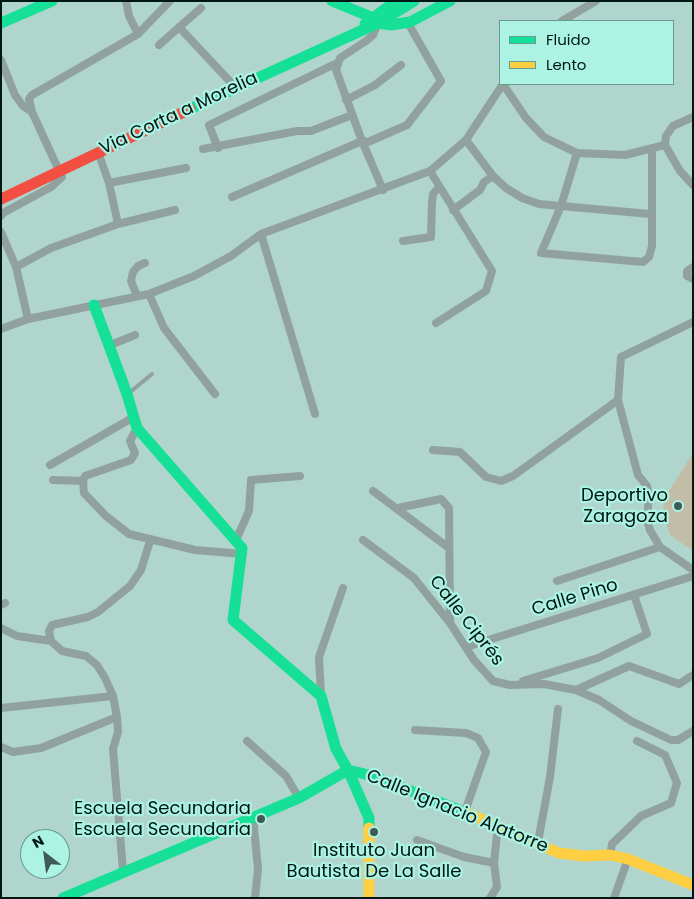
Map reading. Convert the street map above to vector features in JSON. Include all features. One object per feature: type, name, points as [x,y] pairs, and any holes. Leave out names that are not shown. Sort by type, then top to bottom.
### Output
[{"type":"street","points":[[1,23],[52,1]]},
{"type":"street","points":[[126,1],[128,16],[138,34]]},
{"type":"street","points":[[1,216],[3,212],[51,187],[62,177],[32,112],[29,99],[32,95],[138,34],[170,1]]},
{"type":"street","points":[[332,1],[391,25],[408,23],[450,1]]},
{"type":"street","name":"Via Corta a Morelia","points":[[375,20],[396,1]]},
{"type":"street","name":"Via Corta a Morelia","points":[[1,199],[358,30],[414,1]]},
{"type":"street","points":[[564,20],[596,1]]},
{"type":"street","points":[[159,45],[201,8]]},
{"type":"street","points":[[375,20],[373,34],[340,58],[336,70],[362,141],[383,190]]},
{"type":"street","points":[[232,197],[362,141],[368,142],[407,125],[441,81],[408,23]]},
{"type":"street","points":[[179,27],[236,88]]},
{"type":"street","points":[[1,60],[15,95],[23,106],[32,112]]},
{"type":"street","points":[[218,148],[209,125],[337,63]]},
{"type":"street","points":[[346,100],[375,85],[401,65]]},
{"type":"street","points":[[1,329],[28,319],[149,294],[194,276],[231,256],[261,234],[430,171],[466,140],[502,85]]},
{"type":"street","points":[[504,85],[526,118],[544,137],[577,153],[625,155],[665,145]]},
{"type":"street","points":[[203,149],[218,148],[298,131],[311,131],[352,115]]},
{"type":"street","points":[[693,117],[673,126],[666,136],[665,145],[680,171],[693,185]]},
{"type":"street","points":[[466,140],[492,176],[522,198],[539,204],[650,214]]},
{"type":"street","points":[[577,153],[561,206],[541,253],[643,262],[649,257],[652,246],[650,214],[652,149]]},
{"type":"street","points":[[98,152],[109,182],[118,224]]},
{"type":"street","points":[[109,182],[186,168]]},
{"type":"street","points":[[430,171],[453,210],[488,261],[492,271],[491,282],[486,291],[436,323]]},
{"type":"street","points":[[453,210],[480,190],[484,182],[492,176]]},
{"type":"street","points":[[403,241],[431,237],[433,194],[439,187]]},
{"type":"street","points":[[16,267],[51,248],[118,224],[174,210]]},
{"type":"street","points":[[1,232],[16,267],[28,319]]},
{"type":"street","points":[[261,234],[315,414]]},
{"type":"street","points":[[137,296],[131,281],[133,272],[138,266],[145,263]]},
{"type":"street","points":[[693,267],[686,270],[687,276],[693,279]]},
{"type":"street","points":[[149,294],[164,328],[216,394]]},
{"type":"street","points":[[94,305],[127,394],[135,423],[242,548],[243,554],[233,620],[321,696]]},
{"type":"street","points":[[693,322],[621,357],[618,400],[638,475],[647,486],[650,495],[648,520],[650,530],[660,547],[693,570]]},
{"type":"street","points":[[108,346],[135,335]]},
{"type":"street","points":[[433,450],[460,452],[486,477],[501,481],[513,476],[618,400]]},
{"type":"street","points":[[50,465],[135,423]]},
{"type":"street","points":[[52,480],[83,481],[90,474],[131,460],[135,453],[130,440],[135,423]]},
{"type":"street","points":[[236,540],[248,511],[251,480],[300,476]]},
{"type":"street","points":[[83,481],[84,493],[106,516],[129,534],[150,541],[195,550],[243,554]]},
{"type":"street","points":[[373,491],[449,548]]},
{"type":"street","points":[[398,508],[434,499],[446,502],[450,516],[450,622]]},
{"type":"street","name":"Calle Ciprés","points":[[363,540],[414,578],[450,622],[483,672],[493,681],[510,685],[544,684],[576,690],[599,700],[630,721],[671,740],[678,740],[693,731]]},
{"type":"street","points":[[51,641],[49,631],[52,625],[88,617],[98,612],[130,586],[141,570],[150,541]]},
{"type":"street","points":[[557,581],[660,547]]},
{"type":"street","name":"Calle Pino","points":[[466,647],[693,576]]},
{"type":"street","points":[[343,588],[319,657],[321,696],[336,749],[348,770],[369,818],[369,898]]},
{"type":"street","points":[[510,685],[598,658],[647,634],[634,595]]},
{"type":"street","points":[[1,628],[17,636],[51,641],[62,651],[86,656],[97,665],[113,696],[118,732],[113,749],[123,871]]},
{"type":"street","points":[[576,690],[628,666],[679,684],[693,675]]},
{"type":"street","points":[[1,708],[113,696]]},
{"type":"street","points":[[538,842],[550,777],[558,709]]},
{"type":"street","points":[[1,747],[13,752],[41,748],[117,717]]},
{"type":"street","points":[[415,730],[466,733],[478,738],[486,752],[464,814]]},
{"type":"street","points":[[246,741],[286,776],[299,798]]},
{"type":"street","points":[[610,855],[612,844],[642,816],[671,803],[677,783],[665,755],[637,741]]},
{"type":"street","name":"Calle Ignacio Alatorre","points":[[63,898],[299,798],[348,770],[373,776],[538,842],[559,853],[584,856],[610,855],[628,859],[693,885]]},
{"type":"street","points":[[253,817],[258,869],[255,898]]},
{"type":"street","points":[[490,898],[497,887],[494,863],[498,826]]},
{"type":"street","points":[[417,840],[464,857],[494,863]]},
{"type":"street","points":[[614,898],[628,859]]},
{"type":"lane","points":[[127,394],[141,385],[152,374]]},
{"type":"shaded area","name":"Deportivo Zaragoza","points":[[693,453],[693,551],[670,535],[663,512],[664,499]]},
{"type":"traffic: fast","points":[[1,23],[52,1]]},
{"type":"traffic: fast","points":[[332,1],[371,17],[378,23],[391,25],[410,22],[450,1]]},
{"type":"traffic: fast","points":[[365,24],[396,1]]},
{"type":"traffic: fast","points":[[190,109],[378,23],[414,1]]},
{"type":"traffic: fast","points":[[94,305],[127,394],[137,428],[242,548],[233,620],[321,696],[336,749],[348,770],[369,818],[369,828]]},
{"type":"traffic: fast","points":[[63,898],[299,798],[348,770],[373,776],[467,813]]},
{"type":"traffic: slow","points":[[467,813],[559,853],[584,856],[610,855],[628,859],[693,885]]},
{"type":"traffic: slow","points":[[369,828],[369,898]]},
{"type":"traffic: jam","points":[[1,199],[190,109]]},
{"type":"place","name":"Deportivo Zaragoza","points":[[678,506]]},
{"type":"place","name":"Escuela Secundaria Escuela Secundaria","points":[[261,819]]},
{"type":"place","name":"Instituto Juan Bautista De La Salle","points":[[374,832]]}]
